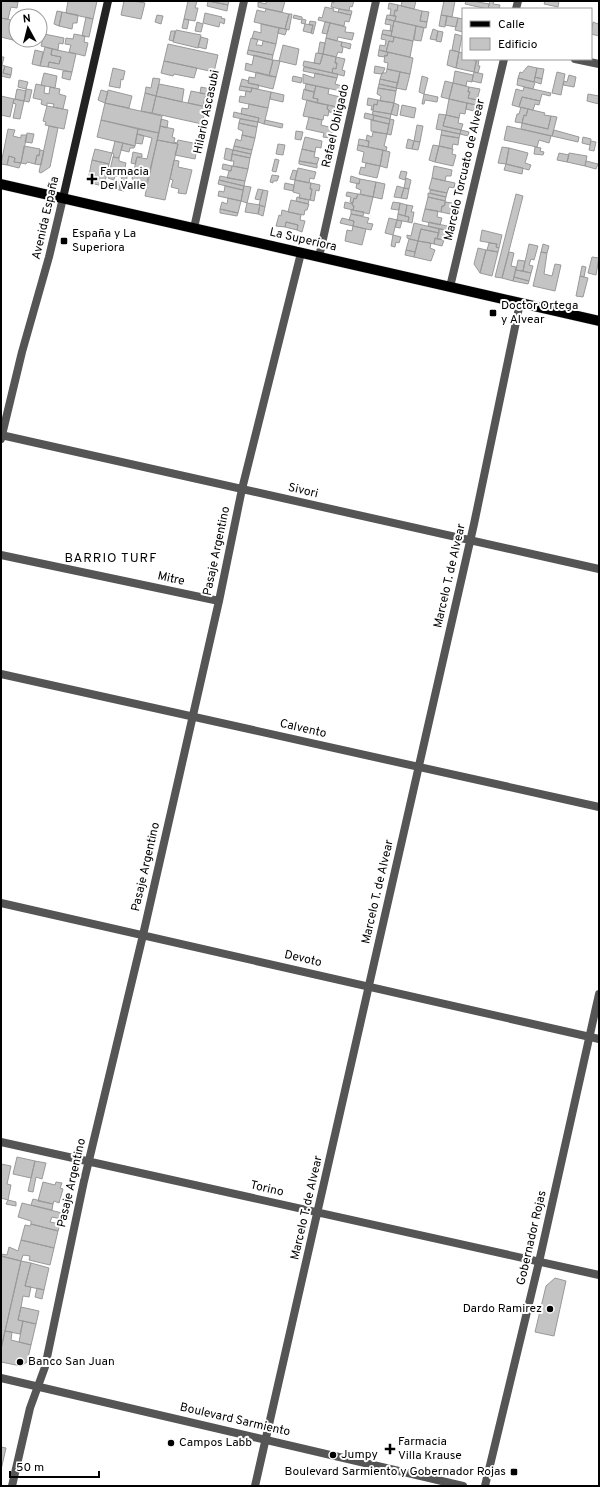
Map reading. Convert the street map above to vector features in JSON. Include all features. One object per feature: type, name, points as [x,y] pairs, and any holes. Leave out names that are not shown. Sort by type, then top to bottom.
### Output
[{"type":"main road","name":"Avenida España","points":[[63,198],[108,1]]},
{"type":"main road","name":"La Superiora","points":[[1,184],[599,321]]},
{"type":"street","name":"Hilario Ascasubi","points":[[194,228],[244,1]]},
{"type":"street","name":"Rafael Obligado","points":[[319,257],[376,1]]},
{"type":"street","name":"Marcelo Torcuato de Alvear","points":[[450,287],[504,60]]},
{"type":"street","points":[[580,60],[599,64]]},
{"type":"street","name":"Avenida España","points":[[1,437],[22,352],[49,257],[63,198]]},
{"type":"street","name":"Pasaje Argentino","points":[[12,1486],[30,1408],[45,1367],[89,1161],[143,935],[219,602],[242,490],[301,253]]},
{"type":"street","name":"Marcelo T. de Alvear","points":[[255,1486],[419,768],[470,540],[520,303]]},
{"type":"street","name":"Sivori","points":[[1,437],[599,569]]},
{"type":"street","name":"Mitre","points":[[1,555],[219,602]]},
{"type":"street","name":"Calvento","points":[[1,674],[599,807]]},
{"type":"street","name":"Devoto","points":[[1,903],[599,1039]]},
{"type":"street","name":"Gobernador Rojas","points":[[485,1486],[539,1262],[599,994]]},
{"type":"street","name":"Torino","points":[[1,1142],[599,1275]]},
{"type":"street","name":"Boulevard Sarmiento","points":[[1,1378],[463,1486]]},
{"type":"building","points":[[1,1],[18,2],[17,8],[8,8],[8,19],[1,18]]},
{"type":"building","points":[[68,1],[97,1],[93,19],[66,13]]},
{"type":"building","points":[[124,1],[145,3],[141,19],[121,15]]},
{"type":"building","points":[[188,1],[197,1],[195,8],[198,8],[195,21],[184,19]]},
{"type":"building","points":[[208,1],[229,1],[228,5]]},
{"type":"building","points":[[208,1],[228,5],[227,11],[207,6]]},
{"type":"building","points":[[266,1],[285,1],[282,12],[258,7],[258,2],[266,4]]},
{"type":"building","points":[[334,1],[354,1],[352,7],[350,6],[349,11],[331,7],[332,2],[334,3]]},
{"type":"building","points":[[402,1],[416,1],[414,9],[401,6]]},
{"type":"building","points":[[444,1],[455,1],[452,17],[441,15]]},
{"type":"building","points":[[466,1],[473,1],[489,4],[488,8],[483,8],[465,4]]},
{"type":"building","points":[[490,1],[494,1],[493,4],[500,5],[499,8],[488,8]]},
{"type":"building","points":[[545,1],[559,1],[558,7],[544,4]]},
{"type":"building","points":[[389,3],[398,5],[394,16],[390,15],[391,9],[388,9]]},
{"type":"building","points":[[398,5],[422,11],[420,21],[427,22],[426,28],[395,21],[395,10],[397,11]]},
{"type":"building","points":[[325,7],[334,9],[333,11],[351,15],[349,22],[345,21],[344,26],[318,20],[319,17],[322,18]]},
{"type":"building","points":[[266,9],[289,14],[285,29],[254,22],[257,10],[265,12]]},
{"type":"building","points":[[339,9],[352,11],[351,15],[338,12]]},
{"type":"building","points":[[57,11],[62,12],[59,26],[54,24]]},
{"type":"building","points":[[422,11],[429,12],[427,22],[420,21]]},
{"type":"building","points":[[62,12],[78,15],[77,23],[73,23],[72,29],[59,26]]},
{"type":"building","points":[[205,13],[222,17],[221,18],[225,19],[224,24],[220,22],[219,27],[203,23]]},
{"type":"building","points":[[289,14],[292,14],[289,30],[285,29]]},
{"type":"building","points":[[157,15],[163,16],[161,24],[155,22]]},
{"type":"building","points":[[294,15],[302,17],[302,19],[306,20],[305,24],[301,23],[302,20],[293,18]]},
{"type":"building","points":[[387,15],[396,16],[395,21],[386,19]]},
{"type":"building","points":[[441,15],[447,16],[445,27],[439,26]]},
{"type":"building","points":[[447,16],[458,18],[456,27],[445,25]]},
{"type":"building","points":[[86,17],[93,19],[89,37],[82,36]]},
{"type":"building","points":[[1,18],[8,19],[8,39],[1,37]]},
{"type":"building","points":[[458,18],[462,19],[462,32],[455,30]]},
{"type":"building","points":[[184,19],[189,20],[187,29],[182,28]]},
{"type":"building","points":[[386,19],[394,21],[392,31],[390,31],[391,25],[385,24]]},
{"type":"building","points":[[599,19],[599,36],[592,34],[593,22],[598,24]]},
{"type":"building","points":[[310,21],[316,22],[313,34],[311,33],[313,25],[309,25]]},
{"type":"building","points":[[394,21],[416,26],[413,41],[391,36]]},
{"type":"building","points":[[197,22],[203,24],[201,32],[195,31]]},
{"type":"building","points":[[325,22],[330,23],[327,34],[322,33]]},
{"type":"building","points":[[330,23],[346,27],[345,32],[354,33],[352,40],[338,37],[337,41],[326,38]]},
{"type":"building","points":[[261,24],[279,28],[276,44],[252,38],[254,31],[261,33]]},
{"type":"building","points":[[305,24],[313,25],[311,33],[303,31]]},
{"type":"building","points":[[416,26],[424,28],[421,41],[414,40]]},
{"type":"building","points":[[279,28],[287,29],[285,35],[278,33]]},
{"type":"building","points":[[433,29],[438,31],[436,40],[430,39]]},
{"type":"building","points":[[176,30],[201,35],[198,48],[173,42]]},
{"type":"building","points":[[383,30],[392,31],[391,36],[382,34]]},
{"type":"building","points":[[171,31],[175,31],[173,41],[169,40]]},
{"type":"building","points":[[438,31],[443,32],[441,42],[436,41]]},
{"type":"building","points":[[74,34],[85,36],[84,42],[88,43],[85,56],[69,52],[71,45],[65,44],[66,38],[73,39]]},
{"type":"building","points":[[382,34],[394,37],[393,42],[389,41],[386,52],[379,50],[380,45],[385,46],[386,40],[381,39]]},
{"type":"building","points":[[455,34],[462,36],[459,52],[452,50]]},
{"type":"building","points":[[48,35],[64,38],[63,44],[59,43],[58,50],[48,48]]},
{"type":"building","points":[[201,37],[208,39],[206,49],[198,47]]},
{"type":"building","points":[[394,37],[413,41],[410,57],[386,52],[389,41],[393,42]]},
{"type":"building","points":[[251,38],[258,40],[256,45],[262,46],[263,41],[276,44],[273,55],[248,50]]},
{"type":"building","points":[[326,38],[342,42],[342,53],[338,52],[336,57],[323,54]]},
{"type":"building","points":[[320,42],[325,43],[323,54],[318,53]]},
{"type":"building","points":[[342,42],[351,44],[350,49],[341,46]]},
{"type":"building","points":[[168,44],[218,55],[214,72],[164,61]]},
{"type":"building","points":[[283,45],[299,49],[296,65],[279,61]]},
{"type":"building","points":[[45,48],[52,49],[51,55],[61,57],[59,64],[49,62],[48,67],[40,66]]},
{"type":"building","points":[[52,49],[76,54],[72,72],[48,67],[49,62],[59,64],[61,57],[51,55]]},
{"type":"building","points":[[35,50],[43,52],[40,66],[32,64]]},
{"type":"building","points":[[248,50],[273,55],[272,60],[247,54]]},
{"type":"building","points":[[379,50],[388,52],[387,56],[378,56]]},
{"type":"building","points":[[450,50],[459,52],[456,68],[447,65]]},
{"type":"building","points":[[388,52],[413,58],[410,74],[387,69],[388,63],[384,62],[385,55],[387,56]]},
{"type":"building","points":[[459,52],[462,53],[462,60],[476,61],[474,72],[456,68]]},
{"type":"building","points":[[316,53],[323,54],[320,64],[314,63]]},
{"type":"building","points":[[323,54],[336,57],[336,69],[333,68],[332,73],[303,66],[304,61],[320,64]]},
{"type":"building","points":[[254,55],[273,60],[269,76],[245,70],[246,63],[252,65]]},
{"type":"building","points":[[1,57],[4,57],[2,65],[5,66],[3,73],[11,75],[10,78],[1,76]]},
{"type":"building","points":[[336,57],[345,59],[342,70],[345,71],[344,76],[332,73],[333,68],[336,69]]},
{"type":"building","points":[[273,60],[280,61],[276,77],[269,76]]},
{"type":"building","points":[[477,60],[479,60],[478,66],[480,66],[478,73],[474,72]]},
{"type":"building","points":[[164,61],[197,68],[194,78],[161,73]]},
{"type":"building","points":[[5,66],[12,68],[11,75],[3,73]]},
{"type":"building","points":[[375,66],[385,68],[383,73],[374,73]]},
{"type":"building","points":[[528,66],[537,68],[534,82],[518,78],[520,72],[522,73]]},
{"type":"building","points":[[304,67],[338,74],[337,78],[303,71]]},
{"type":"building","points":[[113,68],[125,71],[123,80],[121,79],[120,88],[109,86]]},
{"type":"building","points":[[537,68],[544,69],[542,79],[535,77]]},
{"type":"building","points":[[387,69],[400,72],[398,83],[380,79],[382,73],[386,73]]},
{"type":"building","points":[[63,71],[72,72],[70,80],[62,78]]},
{"type":"building","points":[[455,71],[473,75],[472,82],[467,81],[466,86],[453,83]]},
{"type":"building","points":[[256,72],[276,77],[273,89],[248,83],[249,77],[255,78]]},
{"type":"building","points":[[400,72],[410,74],[406,90],[396,88]]},
{"type":"building","points":[[474,72],[483,74],[481,83],[472,81]]},
{"type":"building","points":[[557,72],[565,74],[561,95],[552,93]]},
{"type":"building","points":[[44,73],[57,76],[55,88],[41,85]]},
{"type":"building","points":[[315,73],[337,78],[335,84],[342,86],[341,91],[303,83],[303,74],[314,78]]},
{"type":"building","points":[[569,75],[576,77],[574,87],[563,85],[564,81],[567,82]]},
{"type":"building","points":[[293,76],[302,78],[301,83],[292,81]]},
{"type":"building","points":[[422,76],[428,78],[424,94],[419,92]]},
{"type":"building","points":[[535,77],[542,79],[541,84],[535,82],[533,89],[517,85],[518,78],[534,82]]},
{"type":"building","points":[[153,78],[160,79],[156,96],[145,93],[146,87],[151,88]]},
{"type":"building","points":[[242,79],[249,81],[248,83],[259,85],[258,89],[240,86]]},
{"type":"building","points":[[380,79],[398,83],[396,88],[379,84]]},
{"type":"building","points":[[19,80],[28,82],[26,89],[18,87]]},
{"type":"building","points":[[445,81],[453,83],[449,99],[441,97]]},
{"type":"building","points":[[453,83],[469,87],[468,92],[470,92],[468,98],[477,100],[476,105],[449,99]]},
{"type":"building","points":[[36,84],[45,86],[44,93],[49,94],[50,87],[60,89],[59,94],[66,96],[63,109],[53,107],[54,104],[47,103],[47,106],[41,104],[42,100],[33,98]]},
{"type":"building","points":[[159,84],[184,89],[182,102],[156,96]]},
{"type":"building","points":[[306,84],[316,86],[314,92],[305,90]]},
{"type":"building","points":[[379,84],[397,88],[396,91],[378,88]]},
{"type":"building","points":[[240,86],[252,88],[251,92],[239,90]]},
{"type":"building","points":[[316,86],[329,89],[328,94],[340,97],[337,107],[317,103],[318,99],[313,98]]},
{"type":"building","points":[[201,87],[210,89],[209,95],[200,93]]},
{"type":"building","points":[[469,87],[480,89],[477,100],[468,98],[470,92],[468,92]]},
{"type":"building","points":[[524,87],[551,93],[550,96],[542,94],[540,101],[522,97],[519,107],[512,105],[516,89],[523,91]]},
{"type":"building","points":[[252,88],[271,92],[268,108],[239,102],[240,96],[245,97],[246,91],[251,92]]},
{"type":"building","points":[[378,88],[396,91],[394,103],[380,101],[381,96],[377,94]]},
{"type":"building","points":[[17,89],[26,91],[24,101],[15,99]]},
{"type":"building","points":[[26,89],[32,90],[29,102],[24,101]]},
{"type":"building","points":[[304,89],[314,92],[313,98],[318,99],[317,103],[302,99]]},
{"type":"building","points":[[101,90],[108,92],[105,103],[98,100]]},
{"type":"building","points":[[108,90],[132,96],[129,108],[105,103]]},
{"type":"building","points":[[191,91],[206,94],[203,106],[188,103]]},
{"type":"building","points":[[271,92],[284,95],[283,102],[270,99]]},
{"type":"building","points":[[145,93],[156,96],[152,113],[141,111]]},
{"type":"building","points":[[424,94],[438,97],[437,102],[425,100],[424,104],[422,104]]},
{"type":"building","points":[[588,94],[599,96],[599,104],[587,101]]},
{"type":"building","points":[[1,96],[14,99],[10,117],[1,115]]},
{"type":"building","points":[[156,96],[206,107],[202,124],[152,113]]},
{"type":"building","points":[[522,97],[540,101],[539,105],[535,104],[533,110],[519,107]]},
{"type":"building","points":[[368,98],[378,100],[377,105],[374,104],[373,110],[371,110],[372,106],[367,105]]},
{"type":"building","points":[[14,99],[24,101],[20,119],[13,118],[16,104],[13,103]]},
{"type":"building","points":[[449,99],[467,103],[465,114],[460,113],[459,118],[446,115]]},
{"type":"building","points":[[307,100],[328,105],[328,116],[324,115],[323,120],[303,116]]},
{"type":"building","points":[[378,100],[394,103],[391,114],[373,111],[374,104],[377,105]]},
{"type":"building","points":[[105,103],[162,116],[159,133],[101,120]]},
{"type":"building","points":[[394,103],[399,105],[397,116],[391,114]]},
{"type":"building","points":[[467,103],[476,105],[474,111],[466,109]]},
{"type":"building","points":[[249,104],[268,108],[264,124],[258,122],[259,118],[241,114],[242,108],[248,109]]},
{"type":"building","points":[[328,105],[337,107],[336,113],[329,112],[327,109]]},
{"type":"building","points":[[402,105],[416,108],[414,118],[400,115]]},
{"type":"building","points":[[47,106],[68,110],[64,129],[45,125],[46,122],[43,121]]},
{"type":"building","points":[[521,107],[528,109],[526,116],[524,115],[522,123],[515,122],[517,114],[519,114]]},
{"type":"building","points":[[528,109],[551,116],[548,129],[522,123],[524,115],[526,116]]},
{"type":"building","points":[[373,111],[391,114],[390,119],[372,115]]},
{"type":"building","points":[[234,112],[259,118],[258,122],[233,117]]},
{"type":"building","points":[[365,113],[374,115],[373,120],[364,118]]},
{"type":"building","points":[[439,114],[446,115],[443,126],[461,130],[460,134],[436,129]]},
{"type":"building","points":[[374,115],[390,119],[389,124],[373,120]]},
{"type":"building","points":[[446,115],[459,118],[458,123],[463,124],[461,130],[443,126]]},
{"type":"building","points":[[551,116],[557,117],[552,136],[521,129],[522,123],[548,129]]},
{"type":"building","points":[[309,117],[322,120],[321,125],[333,128],[331,138],[323,137],[324,133],[306,129]]},
{"type":"building","points":[[161,119],[168,121],[167,128],[160,126]]},
{"type":"building","points":[[240,119],[258,122],[257,127],[239,123]]},
{"type":"building","points":[[390,119],[394,120],[391,135],[387,134]]},
{"type":"building","points":[[101,120],[138,129],[135,146],[97,137]]},
{"type":"building","points":[[265,120],[283,124],[282,128],[264,124]]},
{"type":"building","points":[[371,120],[389,124],[387,134],[371,131]]},
{"type":"building","points":[[239,123],[257,127],[255,138],[242,135],[243,131],[238,129]]},
{"type":"building","points":[[417,125],[423,126],[420,142],[414,141]]},
{"type":"building","points":[[49,126],[58,128],[50,167],[41,173],[39,172]]},
{"type":"building","points":[[160,126],[174,129],[172,137],[175,138],[174,142],[177,143],[178,140],[198,144],[195,159],[175,155],[178,144],[157,140]]},
{"type":"building","points":[[507,126],[551,136],[549,143],[539,140],[537,147],[504,140]]},
{"type":"building","points":[[8,129],[15,130],[13,136],[21,138],[21,135],[27,135],[21,163],[14,162],[15,158],[9,156],[7,165],[1,164]]},
{"type":"building","points":[[138,129],[159,133],[146,186],[138,184],[139,181],[132,179],[137,157],[147,159],[152,138],[137,134]]},
{"type":"building","points":[[442,130],[460,134],[459,138],[441,135]]},
{"type":"building","points":[[461,130],[469,132],[468,136],[460,134]]},
{"type":"building","points":[[554,130],[579,137],[578,142],[552,136]]},
{"type":"building","points":[[296,131],[303,132],[301,140],[295,139]]},
{"type":"building","points":[[373,132],[387,134],[384,146],[387,147],[386,151],[368,147],[369,141],[366,141],[367,135],[372,137]]},
{"type":"building","points":[[27,133],[34,134],[32,143],[25,142]]},
{"type":"building","points":[[137,134],[144,136],[142,144],[135,143]]},
{"type":"building","points":[[242,135],[255,138],[252,150],[234,146],[236,139],[241,141]]},
{"type":"building","points":[[441,135],[459,138],[458,145],[453,144],[452,149],[439,146]]},
{"type":"building","points":[[305,137],[322,141],[321,148],[316,147],[315,152],[302,149]]},
{"type":"building","points":[[583,137],[591,139],[590,145],[582,143]]},
{"type":"building","points":[[359,139],[369,141],[368,147],[358,145]]},
{"type":"building","points":[[408,139],[414,141],[412,149],[406,148]]},
{"type":"building","points":[[157,140],[178,144],[165,200],[145,196]]},
{"type":"building","points":[[115,141],[123,143],[119,158],[113,157],[114,154],[112,153]]},
{"type":"building","points":[[414,141],[420,142],[418,150],[412,149]]},
{"type":"building","points":[[591,141],[596,142],[594,151],[589,150]]},
{"type":"building","points":[[123,143],[135,146],[134,148],[130,148],[129,152],[121,150]]},
{"type":"building","points":[[278,144],[285,145],[283,155],[276,154]]},
{"type":"building","points":[[358,145],[383,150],[380,166],[362,162],[364,152],[357,150]]},
{"type":"building","points":[[433,145],[439,146],[435,162],[429,160]]},
{"type":"building","points":[[24,146],[40,149],[39,156],[37,155],[35,164],[27,162],[26,164],[21,163]]},
{"type":"building","points":[[234,146],[252,150],[251,154],[233,150]]},
{"type":"building","points":[[439,146],[453,149],[452,154],[456,155],[453,166],[435,162]]},
{"type":"building","points":[[502,147],[509,148],[506,164],[498,163]]},
{"type":"building","points":[[535,147],[541,148],[540,151],[544,152],[543,155],[534,154]]},
{"type":"building","points":[[226,148],[233,150],[231,161],[224,159]]},
{"type":"building","points":[[509,148],[528,153],[525,163],[531,165],[529,170],[506,164]]},
{"type":"building","points":[[95,149],[112,153],[109,164],[92,160]]},
{"type":"building","points":[[302,149],[315,152],[314,157],[319,158],[317,164],[299,161]]},
{"type":"building","points":[[40,150],[44,151],[41,165],[35,164]]},
{"type":"building","points":[[233,150],[251,154],[250,158],[232,154]]},
{"type":"building","points":[[383,150],[390,152],[387,168],[380,166]]},
{"type":"building","points":[[133,152],[142,154],[142,157],[137,157],[135,164],[131,163]]},
{"type":"building","points":[[559,153],[569,155],[567,162],[557,160]]},
{"type":"building","points":[[569,153],[587,156],[585,166],[567,162]]},
{"type":"building","points":[[232,154],[250,158],[248,169],[233,166],[234,161],[231,161]]},
{"type":"building","points":[[9,156],[15,158],[14,162],[21,163],[19,168],[7,165]]},
{"type":"building","points":[[113,157],[119,158],[119,161],[126,163],[124,172],[128,173],[124,191],[119,190],[122,177],[115,176],[114,180],[108,178]]},
{"type":"building","points":[[275,159],[279,160],[276,172],[272,171]]},
{"type":"building","points":[[92,160],[109,164],[104,186],[94,184],[89,175]]},
{"type":"building","points":[[174,160],[179,161],[178,167],[192,170],[186,194],[178,193],[179,189],[171,187],[173,180],[170,179]]},
{"type":"building","points":[[299,161],[317,164],[317,168],[299,164]]},
{"type":"building","points":[[586,161],[598,164],[596,169],[585,166]]},
{"type":"building","points":[[366,163],[380,166],[377,178],[359,174],[361,167],[365,168]]},
{"type":"building","points":[[223,164],[232,166],[231,171],[222,169]]},
{"type":"building","points":[[506,164],[523,168],[522,174],[504,170]]},
{"type":"building","points":[[232,166],[248,169],[245,181],[227,178]]},
{"type":"building","points":[[434,166],[452,170],[451,176],[446,176],[445,181],[432,178]]},
{"type":"building","points":[[298,168],[316,172],[314,179],[310,178],[309,183],[295,180]]},
{"type":"building","points":[[293,170],[297,171],[295,180],[290,179]]},
{"type":"building","points":[[401,171],[407,172],[405,180],[399,178]]},
{"type":"building","points":[[272,175],[279,176],[277,181],[273,181],[273,183],[270,182]]},
{"type":"building","points":[[220,176],[245,181],[244,186],[219,180]]},
{"type":"building","points":[[351,176],[360,179],[359,184],[350,182]]},
{"type":"building","points":[[406,178],[411,180],[409,189],[404,188]]},
{"type":"building","points":[[432,178],[455,183],[454,188],[449,187],[447,193],[429,189]]},
{"type":"building","points":[[360,179],[376,182],[373,197],[360,194],[361,190],[356,188]]},
{"type":"building","points":[[117,180],[121,181],[119,190],[114,189]]},
{"type":"building","points":[[219,180],[244,186],[243,190],[218,184]]},
{"type":"building","points":[[295,180],[311,183],[310,189],[312,189],[310,200],[299,198],[300,194],[293,192]]},
{"type":"building","points":[[376,182],[385,184],[382,199],[373,197]]},
{"type":"building","points":[[285,183],[294,185],[293,191],[284,189]]},
{"type":"building","points":[[311,183],[320,185],[319,191],[316,190],[314,201],[310,200],[312,189],[310,189]]},
{"type":"building","points":[[225,186],[243,190],[241,201],[218,196],[219,191],[224,192]]},
{"type":"building","points":[[244,186],[251,187],[247,203],[241,201]]},
{"type":"building","points":[[397,186],[404,188],[401,198],[394,197]]},
{"type":"building","points":[[404,188],[409,189],[407,199],[401,198]]},
{"type":"building","points":[[258,189],[263,190],[260,200],[255,199]]},
{"type":"building","points":[[263,190],[268,191],[265,207],[259,205]]},
{"type":"building","points":[[430,190],[447,193],[446,197],[430,193]]},
{"type":"building","points":[[347,192],[358,194],[356,199],[354,198],[353,203],[350,202],[351,197],[346,196]]},
{"type":"building","points":[[428,193],[446,197],[445,201],[428,197]]},
{"type":"building","points":[[358,194],[373,197],[369,214],[353,210],[354,206],[352,205],[354,198],[356,199]]},
{"type":"building","points":[[516,194],[523,196],[502,278],[495,277]]},
{"type":"building","points":[[297,197],[309,200],[308,204],[296,201]]},
{"type":"building","points":[[428,197],[446,201],[444,206],[442,206],[441,212],[425,209]]},
{"type":"building","points":[[228,198],[241,201],[238,213],[220,209],[222,202],[227,204]]},
{"type":"building","points":[[291,200],[309,204],[304,215],[288,212]]},
{"type":"building","points":[[345,202],[353,204],[353,210],[344,208]]},
{"type":"building","points":[[393,202],[400,203],[399,210],[391,209]]},
{"type":"building","points":[[445,202],[452,203],[450,214],[441,212],[442,206],[444,206]]},
{"type":"building","points":[[247,203],[260,205],[258,214],[245,212]]},
{"type":"building","points":[[400,203],[407,205],[405,216],[398,214]]},
{"type":"building","points":[[260,205],[265,207],[263,216],[258,214]]},
{"type":"building","points":[[407,205],[413,206],[411,212],[414,212],[412,223],[408,222],[409,217],[405,216]]},
{"type":"building","points":[[220,209],[238,213],[237,216],[220,213]]},
{"type":"building","points":[[425,209],[438,211],[437,217],[442,218],[440,225],[422,221]]},
{"type":"building","points":[[282,210],[301,215],[300,220],[305,221],[302,232],[297,230],[298,225],[286,222],[285,227],[276,226]]},
{"type":"building","points":[[351,210],[364,212],[363,216],[351,214]]},
{"type":"building","points":[[351,214],[369,218],[367,223],[373,224],[371,230],[353,226],[354,221],[349,220]]},
{"type":"building","points":[[398,214],[409,217],[408,222],[397,220]]},
{"type":"building","points":[[342,218],[354,221],[353,226],[340,223]]},
{"type":"building","points":[[389,218],[397,220],[393,235],[385,233]]},
{"type":"building","points":[[397,220],[402,221],[400,228],[395,227]]},
{"type":"building","points":[[286,222],[298,225],[297,230],[285,227]]},
{"type":"building","points":[[429,222],[447,226],[446,230],[428,226]]},
{"type":"building","points":[[414,223],[439,229],[439,233],[421,229],[418,241],[407,238],[407,235],[411,236]]},
{"type":"building","points":[[353,226],[366,229],[362,245],[345,241],[347,230],[352,231]]},
{"type":"building","points":[[421,229],[439,233],[437,239],[435,238],[434,244],[418,241]]},
{"type":"building","points":[[439,229],[446,230],[444,240],[437,239]]},
{"type":"building","points":[[482,230],[502,235],[499,248],[496,247],[497,244],[480,241]]},
{"type":"building","points":[[393,235],[401,237],[399,243],[396,242],[395,247],[391,246]]},
{"type":"building","points":[[435,238],[444,240],[442,246],[434,244]]},
{"type":"building","points":[[409,239],[418,241],[415,252],[406,250]]},
{"type":"building","points":[[418,241],[431,243],[430,248],[435,250],[431,261],[414,257]]},
{"type":"building","points":[[489,243],[497,244],[496,247],[499,248],[498,252],[487,250]]},
{"type":"building","points":[[529,244],[538,246],[534,260],[531,259],[529,265],[533,266],[531,273],[523,271]]},
{"type":"building","points":[[543,244],[549,246],[547,253],[541,252]]},
{"type":"building","points":[[478,248],[486,250],[480,273],[474,264]]},
{"type":"building","points":[[406,250],[415,252],[414,257],[405,255]]},
{"type":"building","points":[[486,250],[498,252],[492,276],[480,273]]},
{"type":"building","points":[[509,252],[514,253],[511,266],[516,267],[513,281],[502,278]]},
{"type":"building","points":[[541,252],[547,253],[544,274],[552,276],[555,264],[561,265],[555,291],[533,286]]},
{"type":"building","points":[[592,257],[599,258],[596,275],[588,273]]},
{"type":"building","points":[[518,260],[525,261],[523,271],[516,270]]},
{"type":"building","points":[[582,266],[586,267],[584,277],[580,276]]},
{"type":"building","points":[[516,270],[531,273],[529,281],[514,277]]},
{"type":"building","points":[[580,276],[588,278],[583,297],[576,296]]},
{"type":"building","points":[[514,277],[529,281],[528,284],[513,281]]},
{"type":"building","points":[[17,1157],[35,1161],[31,1178],[13,1174]]},
{"type":"building","points":[[35,1161],[46,1163],[42,1179],[36,1177],[33,1192],[28,1191]]},
{"type":"building","points":[[1,1164],[11,1166],[7,1184],[11,1185],[8,1200],[1,1198]]},
{"type":"building","points":[[43,1182],[55,1185],[56,1182],[62,1183],[60,1188],[63,1189],[59,1203],[54,1201],[53,1204],[38,1201]]},
{"type":"building","points":[[33,1199],[53,1204],[52,1210],[31,1205]]},
{"type":"building","points":[[8,1200],[16,1202],[16,1206],[6,1204]]},
{"type":"building","points":[[22,1203],[62,1213],[61,1219],[52,1217],[50,1222],[60,1224],[58,1231],[31,1224],[31,1221],[18,1217]]},
{"type":"building","points":[[31,1224],[58,1231],[54,1248],[21,1240],[25,1225],[30,1226]]},
{"type":"building","points":[[21,1240],[54,1248],[50,1265],[29,1260],[30,1256],[23,1255],[21,1261],[1,1256],[1,1254],[7,1255],[9,1247],[18,1251]]},
{"type":"building","points":[[1,1256],[21,1261],[1,1349]]},
{"type":"building","points":[[21,1261],[31,1263],[25,1286],[31,1287],[29,1297],[23,1296],[18,1320],[23,1321],[20,1334],[5,1331]]},
{"type":"building","points":[[31,1263],[49,1268],[44,1290],[25,1286]]},
{"type":"building","name":"Dardo Ramirez","points":[[555,1278],[566,1281],[554,1336],[535,1332],[546,1286]]},
{"type":"building","points":[[37,1288],[44,1290],[42,1299],[35,1297]]},
{"type":"building","points":[[21,1307],[39,1311],[36,1324],[18,1320]]},
{"type":"building","points":[[23,1321],[36,1324],[31,1345],[19,1342]]},
{"type":"building","points":[[5,1331],[12,1332],[11,1340],[31,1345],[27,1362],[21,1366],[1,1362],[1,1349]]},
{"type":"building","points":[[1,1447],[6,1448],[1,1470]]},
{"type":"place","name":"Farmacia Del Valle","points":[[92,179]]},
{"type":"place","name":"España y La Superiora","points":[[64,241]]},
{"type":"place","name":"Doctor Ortega y Alvear","points":[[493,313]]},
{"type":"place","name":"Dardo Ramirez","points":[[550,1309]]},
{"type":"place","name":"Banco San Juan","points":[[20,1362]]},
{"type":"place","name":"Campos Labb","points":[[171,1443]]},
{"type":"place","name":"Farmacia Villa Krause","points":[[390,1449]]},
{"type":"place","name":"Jumpy","points":[[333,1455]]},
{"type":"place","name":"Boulevard Sarmiento y Gobernador Rojas","points":[[514,1472]]},
{"type":"district","name":"BARRIO TURF","points":[[111,559]]}]
